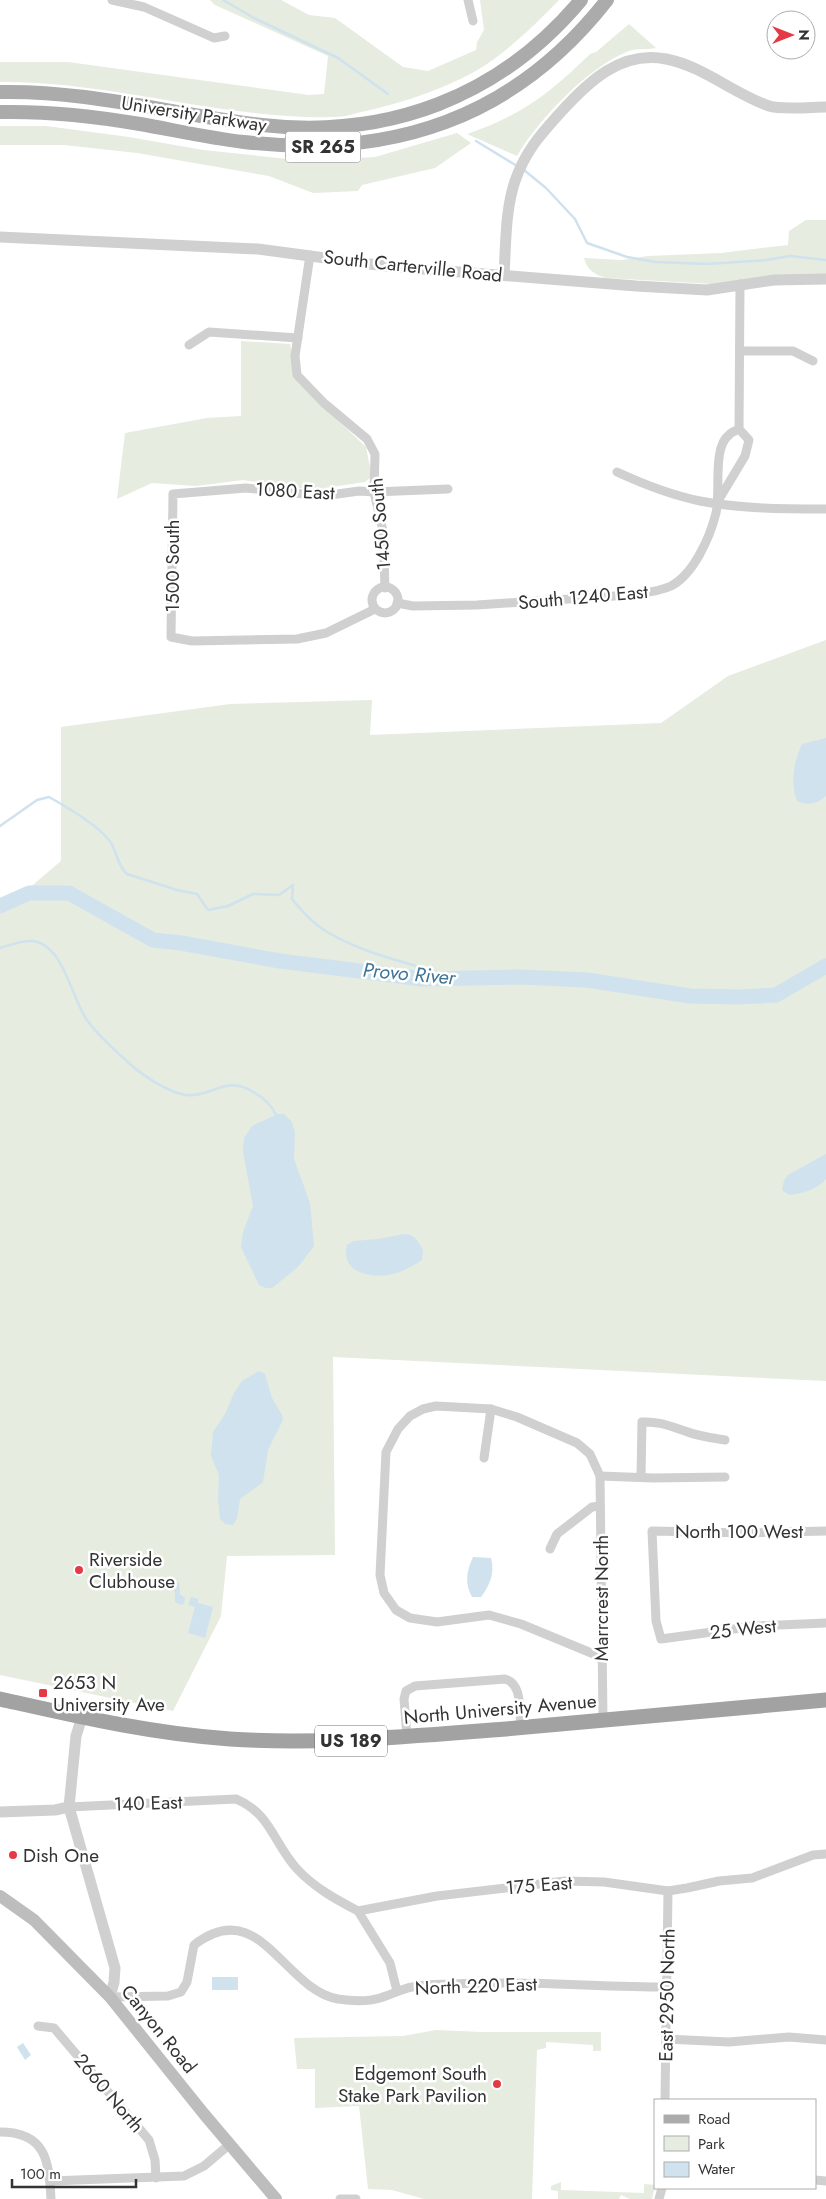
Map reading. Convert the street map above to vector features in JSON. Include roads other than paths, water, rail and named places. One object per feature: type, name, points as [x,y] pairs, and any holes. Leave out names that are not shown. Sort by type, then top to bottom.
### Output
[{"type":"highway","name":"North University Avenue","points":[[0,1699],[82,1717],[167,1732],[229,1739],[334,1741],[521,1728],[826,1700]]},
{"type":"main road","name":"University Parkway","points":[[0,92],[43,93],[94,98],[263,125],[314,128],[366,124],[425,110],[477,87],[510,67],[539,44],[582,0]]},
{"type":"main road","name":"University Parkway","points":[[0,112],[44,113],[103,119],[228,140],[279,145],[338,146],[382,141],[418,132],[458,117],[506,92],[562,50],[586,26],[607,0]]},
{"type":"main road","name":"Canyon Road","points":[[0,1896],[34,1920],[110,1997],[276,2199]]},
{"type":"street","points":[[112,0],[144,8],[214,38],[225,36]]},
{"type":"street","points":[[468,0],[472,21]]},
{"type":"street","points":[[504,275],[508,212],[515,180],[524,160],[535,140],[576,95],[607,70],[631,60],[651,57],[677,62],[771,107],[826,106]]},
{"type":"street","name":"South Carterville Road","points":[[0,237],[258,249],[385,266],[707,290],[774,280],[826,279]]},
{"type":"street","name":"1450 South","points":[[310,255],[295,356],[297,375],[324,403],[367,439],[375,454],[374,492],[383,531],[385,588]]},
{"type":"street","points":[[717,502],[745,456],[749,440],[739,429],[740,284]]},
{"type":"street","points":[[189,345],[209,332],[298,338]]},
{"type":"street","points":[[740,351],[793,351],[813,361]]},
{"type":"street","points":[[717,502],[717,479],[721,448],[727,435],[739,429]]},
{"type":"street","points":[[617,472],[642,484],[700,501],[774,509],[826,509]]},
{"type":"street","name":"1080 East","points":[[173,494],[246,488],[323,496],[360,491],[448,489]]},
{"type":"street","name":"1500 South","points":[[173,494],[171,637],[192,641],[297,639],[326,633],[375,609]]},
{"type":"street","name":"South 1240 East","points":[[398,603],[413,606],[477,605],[653,592],[671,586],[686,574],[696,562],[716,512],[717,502]]},
{"type":"street","points":[[380,588],[385,588],[394,591],[398,603],[390,612],[380,612],[373,606],[373,596],[380,588]]},
{"type":"street","points":[[601,1657],[521,1624],[489,1615],[437,1622],[410,1618],[396,1610],[384,1593],[380,1575],[386,1452],[398,1429],[410,1416],[423,1409],[436,1406],[490,1409],[517,1417],[577,1444],[590,1454],[600,1476],[653,1478],[725,1477]]},
{"type":"street","points":[[484,1458],[490,1409]]},
{"type":"street","points":[[642,1477],[642,1422],[654,1421],[686,1432],[725,1440]]},
{"type":"street","name":"Marrcrest North","points":[[600,1476],[603,1720]]},
{"type":"street","points":[[550,1549],[558,1534],[592,1507],[600,1506]]},
{"type":"street","name":"North 100 West","points":[[660,1639],[656,1621],[652,1531],[746,1533],[826,1531]]},
{"type":"street","name":"25 West","points":[[660,1639],[756,1626],[826,1623]]},
{"type":"street","points":[[406,1737],[404,1699],[406,1691],[415,1686],[505,1679],[512,1681],[518,1688],[521,1728]]},
{"type":"street","points":[[82,1717],[76,1736],[69,1808],[115,1968],[110,1997]]},
{"type":"street","name":"140 East","points":[[0,1812],[236,1799],[249,1804],[263,1817],[284,1853],[298,1871],[324,1892],[358,1912]]},
{"type":"street","name":"175 East","points":[[358,1912],[437,1896],[565,1881],[604,1882],[668,1890],[719,1881],[752,1878],[804,1857],[826,1854]]},
{"type":"street","name":"East 2950 North","points":[[665,2099],[668,1890]]},
{"type":"street","points":[[358,1912],[390,1963],[397,1991]]},
{"type":"street","name":"North 220 East","points":[[110,1997],[168,1996],[181,1992],[187,1982],[194,1945],[206,1936],[218,1931],[232,1930],[250,1934],[315,1989],[336,1998],[353,2000],[379,1999],[412,1987],[456,1984],[667,1987]]},
{"type":"street","name":"2660 North","points":[[38,2026],[54,2028],[148,2140],[155,2160],[156,2178]]},
{"type":"street","points":[[666,2039],[729,2042],[789,2037],[826,2040]]},
{"type":"street","points":[[0,2132],[22,2134],[39,2145],[48,2164],[50,2199]]},
{"type":"street","points":[[50,2180],[184,2176],[195,2172],[230,2144]]},
{"type":"street","points":[[340,2199],[356,2199]]},
{"type":"water","points":[[826,738],[826,796],[812,803],[797,801],[793,780],[802,744]]},
{"type":"water","points":[[278,1114],[284,1114],[292,1122],[295,1133],[294,1159],[310,1203],[314,1246],[298,1267],[272,1288],[266,1288],[259,1285],[241,1247],[243,1232],[253,1206],[243,1152],[244,1138],[252,1126]]},
{"type":"water","points":[[826,1154],[826,1179],[822,1183],[809,1190],[789,1195],[782,1190],[788,1175]]},
{"type":"water","points":[[404,1234],[414,1237],[423,1250],[422,1260],[408,1268],[393,1274],[376,1276],[360,1272],[348,1262],[346,1254],[347,1245],[354,1241]]},
{"type":"water","points":[[259,1371],[265,1374],[272,1398],[283,1420],[268,1450],[263,1482],[240,1499],[237,1519],[233,1525],[225,1524],[220,1519],[218,1499],[219,1475],[211,1456],[213,1432],[225,1414],[234,1393],[242,1381]]},
{"type":"water","points":[[473,1557],[491,1558],[491,1579],[481,1597],[472,1597],[467,1582],[469,1567]]},
{"type":"water","points":[[173,1580],[179,1583],[180,1594],[185,1598],[182,1605],[175,1602],[175,1593],[171,1586]]},
{"type":"water","points":[[191,1597],[198,1599],[198,1603],[213,1607],[205,1638],[188,1633],[195,1607],[188,1605]]},
{"type":"water","points":[[212,1977],[238,1977],[238,1990],[212,1990]]},
{"type":"water","points":[[23,2043],[31,2055],[25,2060],[17,2047]]},
{"type":"waterway","points":[[223,0],[254,18],[338,58],[388,94]]},
{"type":"waterway","points":[[476,141],[517,166]]},
{"type":"waterway","points":[[524,170],[546,188],[575,219],[587,243],[627,257],[656,262],[707,264],[766,260],[790,256],[826,260]]},
{"type":"waterway","points":[[0,826],[37,800],[49,797],[80,816],[103,834],[112,844],[121,867],[127,874],[177,890],[197,894],[208,910],[228,906],[253,894],[279,895],[293,885],[292,899],[313,922],[329,933],[359,948],[456,979]]},
{"type":"waterway","name":"Provo River","points":[[0,906],[29,893],[69,893],[153,940],[181,943],[280,961],[423,979],[519,977],[587,980],[690,996],[740,997],[776,995],[826,966]]},
{"type":"waterway","points":[[0,948],[29,941],[44,945],[60,962],[82,1011],[91,1026],[130,1064],[156,1083],[179,1094],[186,1095],[201,1094],[233,1085],[255,1093],[268,1103],[276,1115]]},
{"type":"place","name":"Riverside Clubhouse","points":[[79,1570]]},
{"type":"place","name":"2653 N University Ave","points":[[43,1693]]},
{"type":"place","name":"Dish One","points":[[13,1855]]},
{"type":"place","name":"Edgemont South Stake Park Pavilion","points":[[497,2084]]}]
